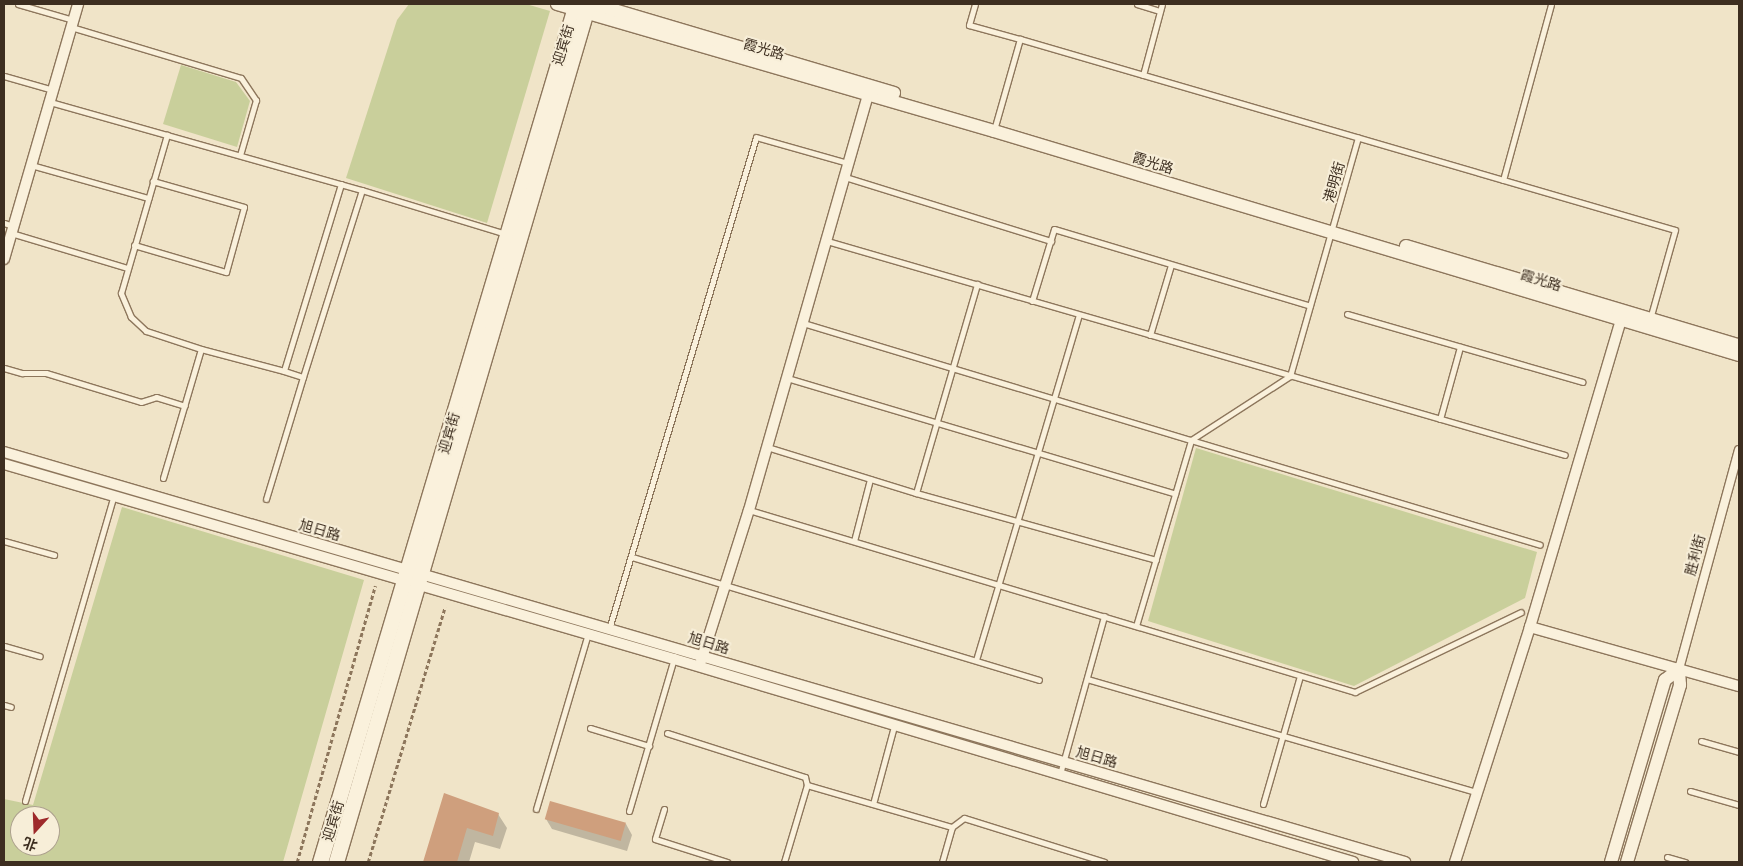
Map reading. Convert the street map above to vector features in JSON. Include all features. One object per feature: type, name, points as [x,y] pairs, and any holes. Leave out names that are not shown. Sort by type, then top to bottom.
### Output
[{"type":"main road","name":"迎宾街","points":[[336,862],[507,234],[583,6]]},
{"type":"main road","name":"迎宾街","points":[[320,862],[413,577],[583,6]]},
{"type":"street","points":[[4,259],[9,227],[31,165],[78,4]]},
{"type":"street","name":"霞光路","points":[[557,4],[583,6],[995,127],[1622,316],[1739,345]]},
{"type":"street","points":[[699,666],[749,510],[870,90]]},
{"type":"street","points":[[1455,862],[1530,627],[1622,316]]},
{"type":"street","name":"霞光路","points":[[1649,323],[1739,355]]},
{"type":"street","name":"胜利街","points":[[1627,862],[1680,685],[1679,669],[1739,450]]},
{"type":"street","name":"旭日路","points":[[4,452],[413,577],[588,635],[699,666],[1353,862]]},
{"type":"street","name":"旭日路","points":[[4,464],[114,496],[413,577],[610,628],[1405,862]]},
{"type":"street","points":[[1530,627],[1739,686]]},
{"type":"street","name":"胜利街","points":[[1611,862],[1665,680],[1679,669]]},
{"type":"lane","points":[[18,4],[72,24],[241,78],[256,100],[240,155]]},
{"type":"lane","points":[[975,4],[969,25],[1675,230],[1649,323]]},
{"type":"lane","points":[[1137,4],[1160,10]]},
{"type":"lane","points":[[1143,75],[1162,4]]},
{"type":"lane","points":[[1504,180],[1550,4]]},
{"type":"lane","points":[[995,127],[1020,39]]},
{"type":"lane","points":[[4,76],[53,90]]},
{"type":"lane","points":[[50,102],[362,190],[507,234]]},
{"type":"lane","points":[[167,135],[134,245],[122,293],[131,317],[146,331],[201,349],[303,377]]},
{"type":"lane","points":[[606,639],[756,137],[849,164]]},
{"type":"lane","name":"港明街","points":[[1290,376],[1358,138]]},
{"type":"lane","points":[[31,165],[148,198]]},
{"type":"lane","points":[[845,177],[1050,241]]},
{"type":"lane","points":[[134,245],[226,272],[244,207],[153,182]]},
{"type":"lane","points":[[284,371],[341,184]]},
{"type":"lane","points":[[266,499],[362,190]]},
{"type":"lane","points":[[9,227],[128,268]]},
{"type":"lane","points":[[1032,301],[1054,229],[1310,306]]},
{"type":"lane","points":[[827,241],[1565,455]]},
{"type":"lane","points":[[1150,336],[1172,265]]},
{"type":"lane","points":[[916,493],[977,284]]},
{"type":"lane","points":[[1346,314],[1582,382]]},
{"type":"lane","points":[[976,660],[1079,315]]},
{"type":"lane","points":[[803,322],[1540,545]]},
{"type":"lane","points":[[1440,419],[1460,347]]},
{"type":"lane","points":[[163,478],[201,349]]},
{"type":"lane","points":[[4,368],[22,373],[46,373],[141,402],[156,397],[185,406]]},
{"type":"lane","points":[[1136,626],[1191,440],[1290,376]]},
{"type":"lane","points":[[787,378],[1175,494]]},
{"type":"lane","points":[[767,447],[916,493],[1156,560]]},
{"type":"lane","points":[[854,541],[870,479]]},
{"type":"lane","points":[[25,801],[117,485]]},
{"type":"lane","points":[[749,510],[1355,692],[1521,612]]},
{"type":"lane","points":[[4,541],[54,555]]},
{"type":"lane","points":[[632,557],[1039,680]]},
{"type":"lane","points":[[1060,774],[1104,616]]},
{"type":"lane","points":[[536,809],[592,623]]},
{"type":"lane","points":[[4,646],[40,656]]},
{"type":"lane","points":[[629,812],[677,648]]},
{"type":"lane","points":[[1263,804],[1300,676]]},
{"type":"lane","points":[[1087,679],[1476,792]]},
{"type":"lane","points":[[4,705],[10,707]]},
{"type":"lane","points":[[873,804],[894,726]]},
{"type":"lane","points":[[590,728],[649,746]]},
{"type":"lane","points":[[667,733],[805,778],[808,785],[784,862]]},
{"type":"lane","points":[[1701,741],[1739,752]]},
{"type":"lane","points":[[808,785],[952,827]]},
{"type":"lane","points":[[1690,791],[1739,805]]},
{"type":"lane","points":[[664,809],[655,839],[727,862]]},
{"type":"lane","points":[[942,862],[952,827],[964,818],[1104,862]]},
{"type":"lane","points":[[1667,857],[1686,862]]},
{"type":"path","points":[[297,862],[375,586]]},
{"type":"path","points":[[368,862],[445,607]]},
{"type":"green space","points":[[409,4],[526,4],[550,11],[487,223],[346,178],[397,20]]},
{"type":"green space","points":[[181,65],[236,82],[250,101],[237,147],[163,124]]},
{"type":"green space","points":[[1196,448],[1537,552],[1525,598],[1354,686],[1148,621]]},
{"type":"green space","points":[[122,507],[364,580],[283,862],[4,862],[4,799],[33,805]]},
{"type":"building","points":[[444,793],[499,813],[493,836],[467,828],[457,862],[423,862]]},
{"type":"building","points":[[550,801],[626,823],[621,841],[545,819]]}]
